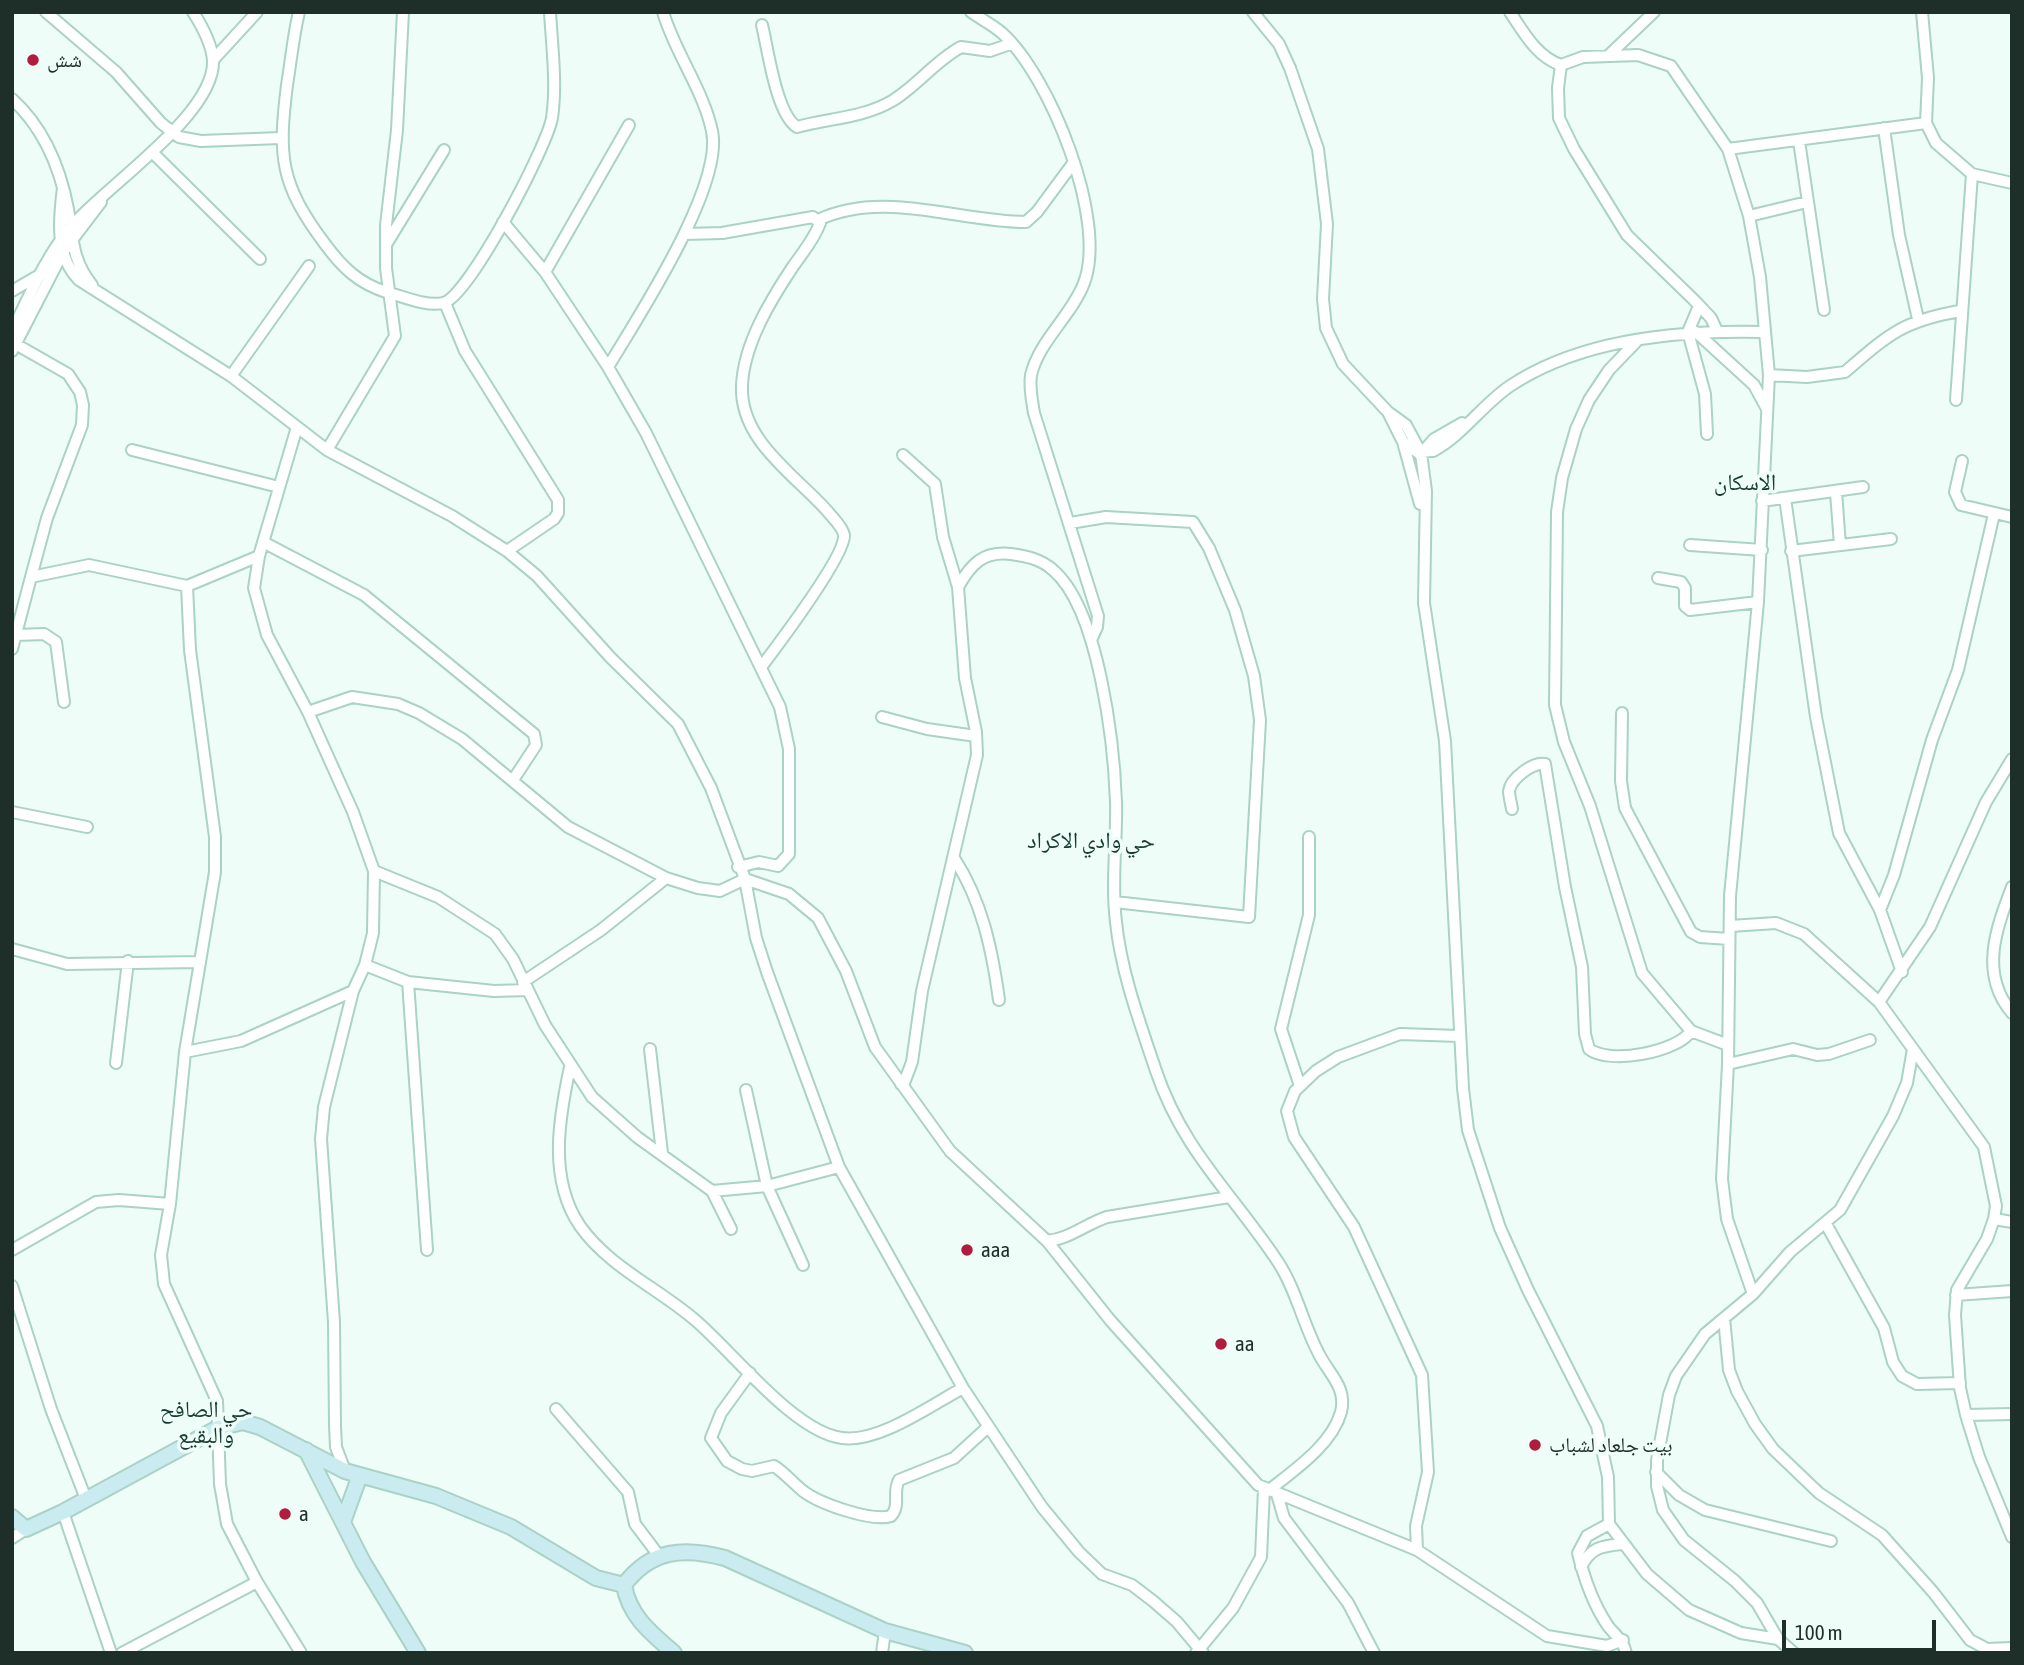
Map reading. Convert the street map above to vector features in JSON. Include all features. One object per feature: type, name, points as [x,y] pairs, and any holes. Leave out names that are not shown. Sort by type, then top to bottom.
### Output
[{"type":"street","points":[[46,12],[116,72],[170,133],[201,141],[281,138]]},
{"type":"street","points":[[70,228],[152,152],[203,94],[212,72],[213,60],[207,37],[193,12]]},
{"type":"street","points":[[213,60],[257,12]]},
{"type":"street","points":[[299,12],[291,48],[281,138],[290,184],[318,236],[354,277],[389,293],[417,301],[446,303],[458,291],[503,222],[533,169],[551,120],[550,12]]},
{"type":"street","points":[[327,450],[395,336],[386,245],[397,130],[403,12]]},
{"type":"street","points":[[608,367],[685,234],[706,178],[713,140],[707,114],[663,12]]},
{"type":"street","points":[[971,12],[1002,33],[1033,73],[1056,115],[1074,162],[1089,221],[1087,275],[1082,289],[1036,363],[1031,378],[1034,413],[1098,616],[1092,638]]},
{"type":"street","points":[[1253,12],[1279,44],[1318,149],[1327,224],[1323,299],[1325,328],[1343,364],[1388,412],[1406,425],[1421,453],[1426,491],[1423,519],[1424,603],[1443,718],[1452,824],[1451,876],[1459,1036],[1468,1130],[1512,1256],[1597,1426],[1608,1477],[1609,1524],[1647,1574],[1689,1610],[1741,1633],[1778,1639]]},
{"type":"street","points":[[1510,12],[1531,43],[1545,57],[1561,65],[1583,57],[1640,55],[1671,66],[1728,149],[1749,216],[1760,277],[1769,375],[1759,602],[1733,860],[1728,939],[1728,1064],[1723,1199],[1735,1248],[1753,1294]]},
{"type":"street","points":[[1609,55],[1654,12]]},
{"type":"street","points":[[1922,12],[1928,78],[1926,123],[1936,143],[1972,174],[2012,183]]},
{"type":"street","points":[[762,24],[778,94],[787,117],[797,127],[861,114],[890,102],[918,84],[961,47],[990,51],[1010,44]]},
{"type":"street","points":[[1561,65],[1558,88],[1559,118],[1574,149],[1627,235],[1711,318],[1717,331]]},
{"type":"street","points":[[12,99],[39,130],[53,158],[70,228],[63,252],[47,272],[13,346],[68,374],[80,392],[84,415],[47,518],[12,649]]},
{"type":"street","points":[[1728,149],[1926,123]]},
{"type":"street","points":[[545,272],[629,125]]},
{"type":"street","points":[[1884,128],[1899,235],[1918,319]]},
{"type":"street","points":[[1799,141],[1824,310]]},
{"type":"street","points":[[386,245],[444,150]]},
{"type":"street","points":[[152,152],[260,259]]},
{"type":"street","points":[[685,234],[722,233],[802,218],[818,220],[844,210],[930,210],[1026,222],[1037,212],[1074,162]]},
{"type":"street","points":[[1956,400],[1960,311],[1965,286],[1972,174]]},
{"type":"street","points":[[62,188],[66,241],[80,269],[99,292]]},
{"type":"street","points":[[12,331],[66,241],[108,191]]},
{"type":"street","points":[[1749,216],[1807,202]]},
{"type":"street","points":[[762,666],[834,562],[844,534],[831,515],[755,434],[746,414],[742,389],[744,369],[754,336],[817,230],[820,223],[818,220]]},
{"type":"street","points":[[503,222],[545,272],[608,367],[646,433],[780,706],[789,749],[789,854],[778,866],[759,862],[738,867]]},
{"type":"street","points":[[63,252],[73,274],[231,376],[327,450],[452,516],[507,551],[537,576],[610,657],[678,724],[710,788],[738,867],[745,879],[756,938],[767,972],[839,1167],[963,1388],[1042,1507],[1093,1567],[1102,1574],[1132,1585],[1177,1622],[1199,1651],[1233,1608],[1261,1558],[1270,1491],[1298,1467],[1333,1428],[1341,1410],[1341,1390],[1320,1356],[1293,1289],[1278,1263],[1186,1140],[1164,1092],[1125,972],[1115,902],[1115,777],[1092,638],[1061,578],[1035,559],[1020,555],[989,554],[974,563],[958,587]]},
{"type":"street","points":[[231,376],[309,265]]},
{"type":"street","points":[[12,291],[47,272]]},
{"type":"street","points":[[446,303],[465,351],[558,500],[558,513],[554,519],[507,551]]},
{"type":"street","points":[[1699,306],[1692,332],[1705,394],[1707,434]]},
{"type":"street","points":[[1769,375],[1807,377],[1845,372],[1879,341],[1918,319],[1960,311]]},
{"type":"street","points":[[1403,442],[1421,453],[1439,448],[1501,393],[1535,372],[1593,351],[1692,332],[1763,332]]},
{"type":"street","points":[[1692,332],[1754,385],[1767,409]]},
{"type":"street","points":[[1637,341],[1609,370],[1589,400],[1562,478],[1557,512],[1555,705],[1564,742],[1597,828],[1636,962],[1648,982],[1691,1031],[1728,1045]]},
{"type":"street","points":[[1388,412],[1403,442],[1423,519]]},
{"type":"street","points":[[297,427],[259,556],[255,576],[256,603],[275,652],[308,712],[353,812],[374,871],[373,933],[365,965],[352,991],[324,1107],[321,1139],[334,1322],[336,1447],[352,1473],[343,1522]]},
{"type":"street","points":[[132,450],[279,487]]},
{"type":"street","points":[[1413,474],[1421,453]]},
{"type":"street","points":[[901,1084],[904,1083],[912,1062],[916,1022],[977,755],[965,678],[958,587],[943,537],[935,484],[903,455]]},
{"type":"street","points":[[1962,461],[1956,498],[1968,509],[2012,517]]},
{"type":"street","points":[[1762,501],[1863,487]]},
{"type":"street","points":[[1836,492],[1840,545]]},
{"type":"street","points":[[1784,498],[1816,718],[1839,833],[1880,910],[1902,972]]},
{"type":"street","points":[[1880,910],[1901,853],[1932,740],[1958,670],[1994,514]]},
{"type":"street","points":[[1070,523],[1106,517],[1193,522],[1209,548],[1235,610],[1250,657],[1260,720],[1249,917],[1115,902]]},
{"type":"street","points":[[1791,551],[1891,539]]},
{"type":"street","points":[[263,542],[364,595],[534,734],[537,742],[533,752],[513,780]]},
{"type":"street","points":[[1690,545],[1762,550]]},
{"type":"street","points":[[31,577],[89,565],[187,586],[259,556]]},
{"type":"street","points":[[1658,578],[1681,582],[1685,588],[1685,606],[1690,610],[1759,602]]},
{"type":"street","points":[[187,586],[190,650],[215,837],[212,895],[198,962],[185,1052],[170,1204],[161,1255],[164,1284],[217,1401],[220,1484],[227,1524],[257,1582],[301,1653]]},
{"type":"street","points":[[16,635],[44,634],[56,642],[64,702]]},
{"type":"street","points":[[308,712],[352,697],[398,704],[453,734],[568,827],[666,878],[698,888],[720,891],[745,879],[789,894],[807,906],[818,918],[846,971],[875,1047],[950,1151],[1046,1241],[1110,1320],[1270,1491],[1283,1518],[1348,1603],[1374,1653]]},
{"type":"street","points":[[1622,713],[1622,797],[1634,828],[1691,932],[1700,937],[1728,939]]},
{"type":"street","points":[[882,718],[928,729],[976,736]]},
{"type":"street","points":[[1879,1002],[1902,972],[1930,927],[1982,809],[2012,759]]},
{"type":"street","points":[[1512,809],[1509,792],[1512,784],[1532,766],[1545,764],[1565,887],[1582,967],[1585,1034],[1589,1049],[1599,1054],[1612,1055],[1660,1050],[1673,1047],[1691,1031]]},
{"type":"street","points":[[12,812],[87,827]]},
{"type":"street","points":[[1300,1086],[1281,1029],[1309,915],[1309,837]]},
{"type":"street","points":[[954,858],[968,879],[983,915],[999,1000]]},
{"type":"street","points":[[374,871],[438,897],[495,934],[504,944],[570,1067],[592,1097],[637,1138],[662,1153],[712,1191],[731,1228]]},
{"type":"street","points":[[365,965],[408,982],[494,991],[525,986],[666,878]]},
{"type":"street","points":[[2012,887],[1996,929],[1992,969],[1997,988],[2012,1013]]},
{"type":"street","points":[[1730,926],[1776,923],[1798,929],[1879,1002],[1984,1147],[1996,1206],[1987,1238],[1956,1295],[1960,1383],[1966,1415],[1979,1457],[2012,1537]]},
{"type":"street","points":[[12,948],[67,964],[198,962]]},
{"type":"street","points":[[116,1063],[128,961]]},
{"type":"street","points":[[408,982],[427,1250]]},
{"type":"street","points":[[185,1052],[241,1041],[352,991]]},
{"type":"street","points":[[1417,1550],[1416,1526],[1428,1472],[1422,1375],[1354,1227],[1289,1127],[1288,1102],[1300,1086],[1328,1062],[1395,1035],[1459,1036]]},
{"type":"street","points":[[1728,1064],[1793,1049],[1817,1055],[1829,1054],[1870,1040]]},
{"type":"street","points":[[650,1049],[662,1153]]},
{"type":"street","points":[[1794,1653],[1778,1639],[1748,1593],[1676,1532],[1659,1499],[1656,1472],[1659,1443],[1672,1386],[1704,1334],[1753,1294],[1799,1243],[1826,1224],[1859,1181],[1907,1083],[1913,1049]]},
{"type":"street","points":[[570,1067],[558,1122],[560,1171],[580,1226],[617,1264],[695,1320],[792,1412],[826,1434],[843,1438],[880,1431],[910,1418],[963,1388]]},
{"type":"street","points":[[746,1090],[767,1186],[803,1265]]},
{"type":"street","points":[[712,1191],[767,1186],[839,1167]]},
{"type":"street","points":[[1046,1241],[1064,1239],[1089,1223],[1107,1217],[1229,1197]]},
{"type":"street","points":[[12,1250],[96,1202],[119,1199],[170,1204]]},
{"type":"street","points":[[1994,1219],[2012,1222]]},
{"type":"street","points":[[1826,1224],[1884,1328],[1894,1362],[1902,1376],[1917,1384],[1960,1383]]},
{"type":"street","points":[[12,1286],[51,1409],[86,1499]]},
{"type":"street","points":[[1956,1295],[2012,1290]]},
{"type":"street","points":[[1724,1318],[1729,1370],[1755,1424],[1773,1450],[1819,1493],[1882,1535],[1933,1592],[1970,1640],[1987,1649],[2012,1648]]},
{"type":"street","points":[[750,1373],[721,1413],[711,1438],[727,1461],[752,1471],[774,1466],[805,1493],[828,1504],[877,1517],[887,1517],[895,1513],[899,1480],[954,1458],[988,1427]]},
{"type":"street","points":[[556,1409],[628,1492],[635,1524],[660,1557]]},
{"type":"street","points":[[1966,1415],[2012,1414]]},
{"type":"street","points":[[12,1538],[218,1428],[243,1423],[260,1426],[352,1473],[436,1496],[510,1527],[596,1578],[624,1585]]},
{"type":"street","points":[[306,1450],[343,1522],[418,1653]]},
{"type":"street","points":[[1656,1472],[1679,1495],[1705,1510],[1831,1541]]},
{"type":"street","points":[[1270,1491],[1417,1550],[1547,1636],[1607,1646],[1623,1640]]},
{"type":"street","points":[[64,1512],[111,1653]]},
{"type":"street","points":[[12,1517],[26,1529]]},
{"type":"street","points":[[1609,1524],[1583,1540],[1578,1553],[1597,1608],[1609,1628],[1623,1640],[1626,1653]]},
{"type":"street","points":[[1581,1567],[1587,1555],[1601,1546],[1622,1544]]},
{"type":"street","points":[[674,1653],[636,1616],[627,1602],[624,1585],[636,1569],[660,1557],[698,1551],[725,1558],[885,1631],[965,1653]]},
{"type":"street","points":[[122,1653],[257,1582]]},
{"type":"street","points":[[882,1653],[885,1631]]},
{"type":"place","name":"شش","points":[[33,60]]},
{"type":"place","name":"aaa","points":[[967,1250]]},
{"type":"place","name":"aa","points":[[1221,1344]]},
{"type":"place","name":"بيت جلعاد لشباب","points":[[1535,1445]]},
{"type":"place","name":"a","points":[[285,1514]]},
{"type":"district","name":"الاسكان","points":[[1745,483]]},
{"type":"district","name":"حي وادي الاكراد","points":[[1091,841]]},
{"type":"district","name":"حي الصافح والبقيع","points":[[206,1423]]}]
